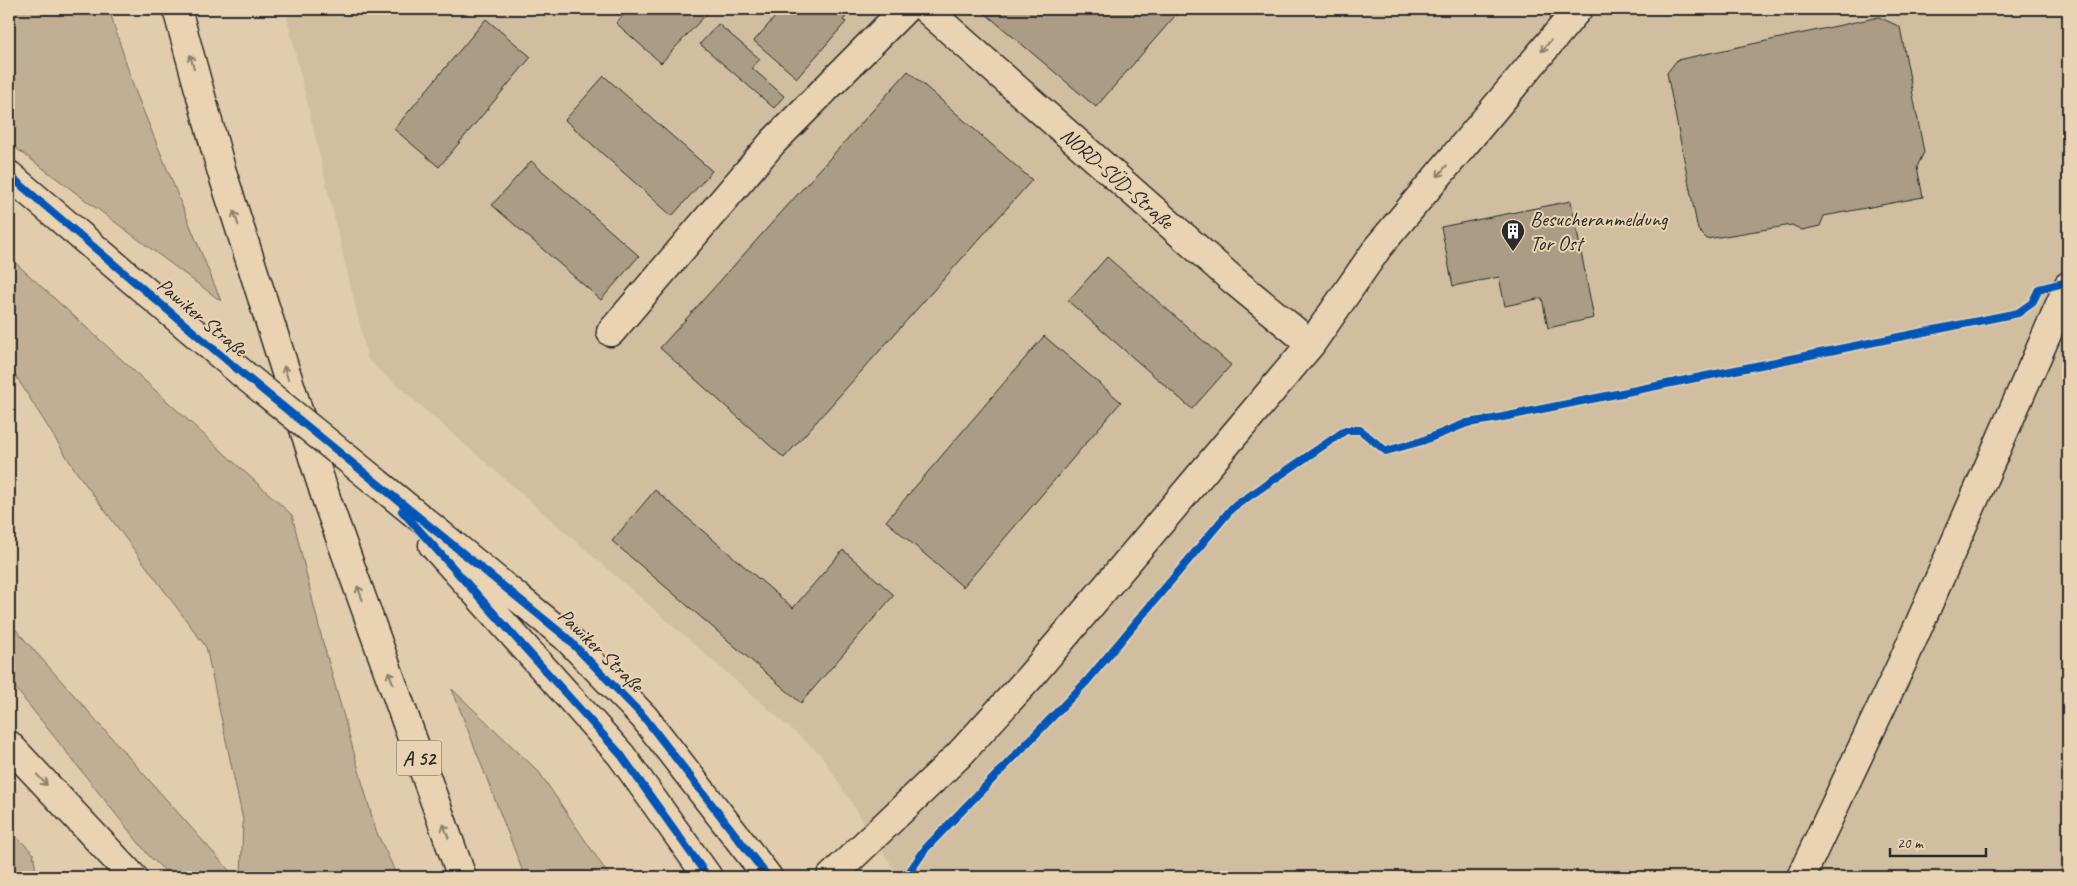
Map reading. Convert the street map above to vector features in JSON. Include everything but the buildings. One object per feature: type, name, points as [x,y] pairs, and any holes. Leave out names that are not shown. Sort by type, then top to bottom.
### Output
[{"type":"main road","name":"A 52","points":[[177,9],[221,169],[324,492],[462,877]]},
{"type":"main road","points":[[611,332],[773,142],[905,9]]},
{"type":"main road","name":"NORD-SÜD-Straße","points":[[926,9],[1233,280],[1311,344]]},
{"type":"main road","points":[[831,877],[966,748],[1030,676],[1311,344],[1379,246],[1578,9]]},
{"type":"main road","name":"Pawiker Straße","points":[[9,176],[243,374],[566,637],[644,717],[768,877]]},
{"type":"main road","points":[[1801,877],[1904,659],[2068,286]]},
{"type":"main road","name":"Pawiker Straße","points":[[375,481],[621,755],[708,877]]},
{"type":"main road","points":[[9,744],[133,877]]},
{"type":"shaded area","points":[[9,9],[109,9],[134,88],[221,301],[9,143]]},
{"type":"shaded area","points":[[285,9],[2068,9],[2068,877],[899,877],[821,755],[368,360]]},
{"type":"shaded area","points":[[9,257],[292,515],[322,639],[376,831],[398,877],[241,877],[243,820],[206,647],[75,470],[9,365]]},
{"type":"shaded area","points":[[9,622],[235,877],[172,877],[150,857],[9,680]]},
{"type":"shaded area","points":[[452,689],[539,772],[610,877],[525,877]]},
{"type":"shaded area","points":[[9,829],[33,853],[37,877],[9,877]]},
{"type":"cycle path","points":[[9,175],[243,374],[566,637],[644,717],[768,877]]},
{"type":"cycle path","points":[[906,877],[926,848],[1087,681],[1232,508],[1346,430],[1360,430],[1386,451],[1422,441],[1467,423],[2018,313],[2032,303],[2039,289],[2068,282]]},
{"type":"cycle path","points":[[402,511],[621,755],[708,877]]},
{"type":"place","name":"Besucheranmeldung Tor Ost","points":[[1513,252]]}]
